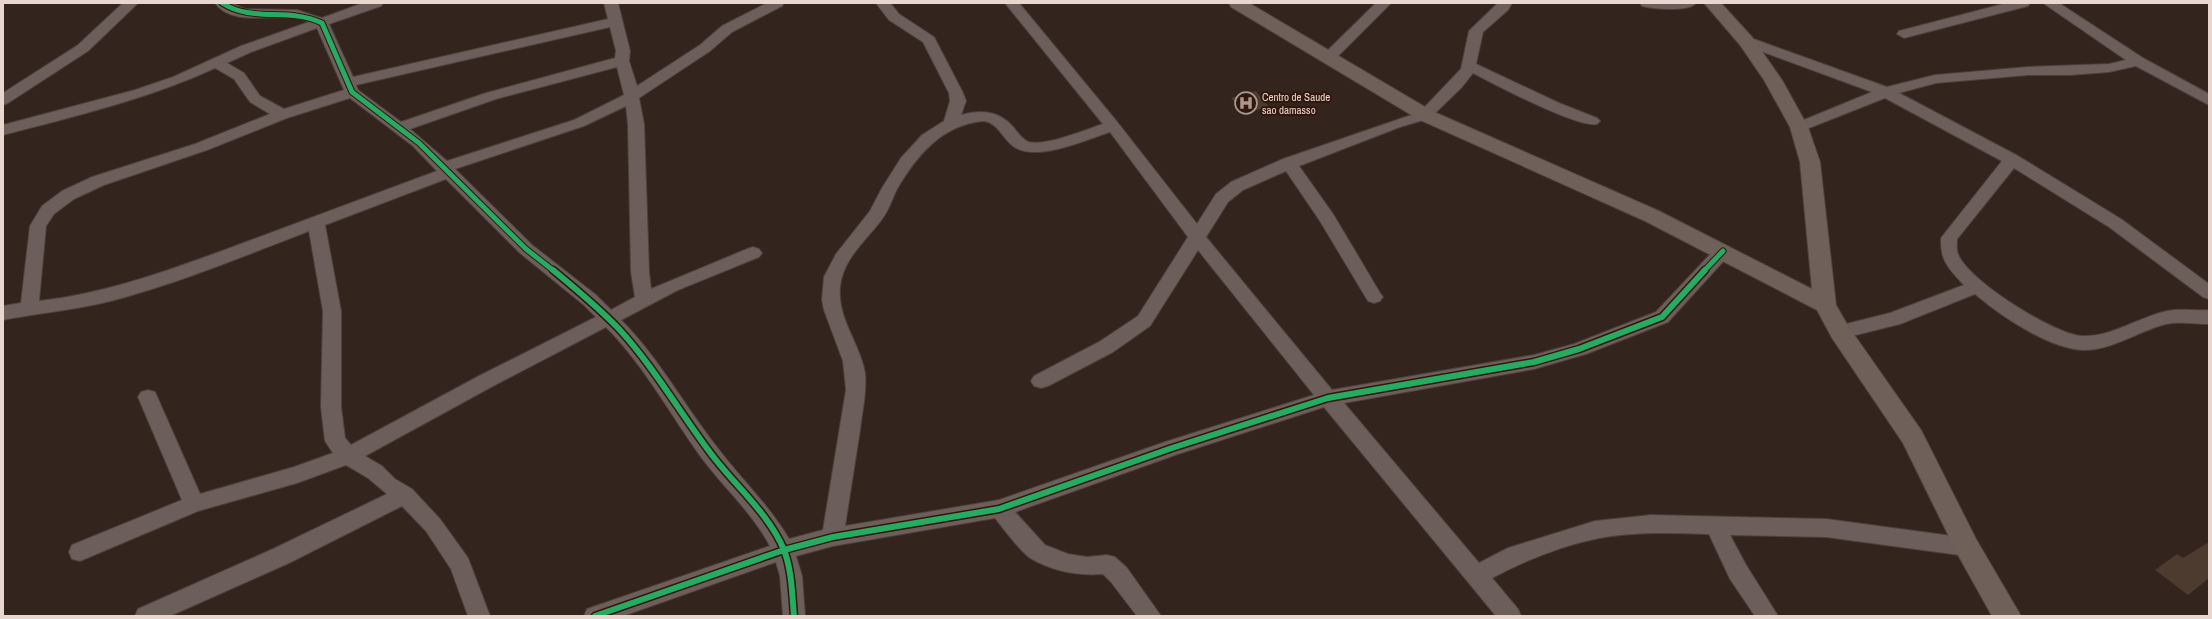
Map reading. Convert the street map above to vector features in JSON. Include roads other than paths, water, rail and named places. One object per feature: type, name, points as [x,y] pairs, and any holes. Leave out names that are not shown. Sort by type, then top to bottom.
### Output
[{"type":"street","points":[[3,100],[83,48],[131,3]]},
{"type":"street","points":[[222,3],[228,8],[238,12],[302,14],[322,23],[350,87],[419,143],[526,249],[590,300],[620,330],[647,364],[709,452],[757,508],[784,550],[791,576],[794,616]]},
{"type":"street","points":[[3,130],[140,93],[178,80],[214,62],[376,3]]},
{"type":"street","points":[[611,3],[623,51],[622,61],[629,80],[636,124],[640,272],[644,301]]},
{"type":"street","points":[[3,313],[29,308],[67,304],[110,295],[177,274],[316,223],[446,171],[579,123],[631,97],[687,61],[727,29],[778,3]]},
{"type":"street","points":[[883,3],[894,17],[929,40],[956,93],[958,101],[951,122]]},
{"type":"street","points":[[1012,3],[1113,126],[1198,238],[1328,398],[1379,457],[1510,616]]},
{"type":"street","points":[[1237,3],[1425,116],[1652,216],[1723,251],[1825,305]]},
{"type":"street","points":[[1328,58],[1384,3]]},
{"type":"street","points":[[1041,381],[1106,347],[1144,321],[1222,198],[1237,186],[1289,163],[1395,124],[1425,116],[1457,84],[1468,70],[1476,31],[1504,7],[1505,3]]},
{"type":"street","points":[[1647,3],[1654,5],[1689,3]]},
{"type":"street","points":[[1712,3],[1746,41],[1773,80],[1799,127],[1810,162],[1825,305],[1840,332],[1912,437],[1967,547],[2007,616]]},
{"type":"street","points":[[1904,34],[2022,3]]},
{"type":"street","points":[[2050,3],[2138,61],[2209,100]]},
{"type":"street","points":[[29,308],[38,226],[48,210],[68,196],[98,181],[201,147],[350,87],[616,21]]},
{"type":"street","points":[[1746,41],[1886,92],[2012,160],[2115,223],[2209,293]]},
{"type":"street","points":[[400,127],[491,96],[622,61]]},
{"type":"street","points":[[1799,127],[1886,92],[1935,79],[2028,71],[2101,69],[2138,61]]},
{"type":"street","points":[[214,62],[239,76],[255,99],[282,115]]},
{"type":"street","points":[[1469,66],[1554,106],[1592,121]]},
{"type":"street","points":[[832,537],[856,390],[855,371],[832,314],[831,288],[839,262],[877,213],[905,164],[918,148],[934,133],[951,122],[981,116],[991,116],[1000,121],[1019,142],[1041,148],[1113,126]]},
{"type":"street","points":[[2012,160],[1949,238],[1949,253],[1958,269],[1976,287],[2017,315],[2069,341],[2076,342],[2088,342],[2120,335],[2167,318],[2209,317]]},
{"type":"street","points":[[1289,163],[1327,218],[1374,297]]},
{"type":"street","points":[[316,223],[332,311],[333,355],[330,407],[335,441],[348,456],[375,472],[388,484],[405,495],[433,525],[460,565],[479,616]]},
{"type":"street","points":[[595,616],[784,550],[832,537],[999,509],[1172,448],[1328,398],[1534,362],[1579,350],[1662,317],[1723,251]]},
{"type":"street","points":[[80,552],[194,504],[297,475],[348,456],[486,381],[672,286],[753,253]]},
{"type":"street","points":[[1840,332],[1894,319],[1976,287]]},
{"type":"street","points":[[148,397],[194,504]]},
{"type":"street","points":[[146,616],[281,556],[405,495]]},
{"type":"street","points":[[999,509],[1037,551],[1067,563],[1088,566],[1107,564],[1120,575],[1150,616]]},
{"type":"street","points":[[1476,575],[1516,555],[1595,530],[1651,524],[1826,528],[1967,547]]},
{"type":"street","points":[[1715,525],[1738,572],[1767,616]]},
{"type":"place","name":"Centro de Saude sao damasso","points":[[1246,103]]}]
